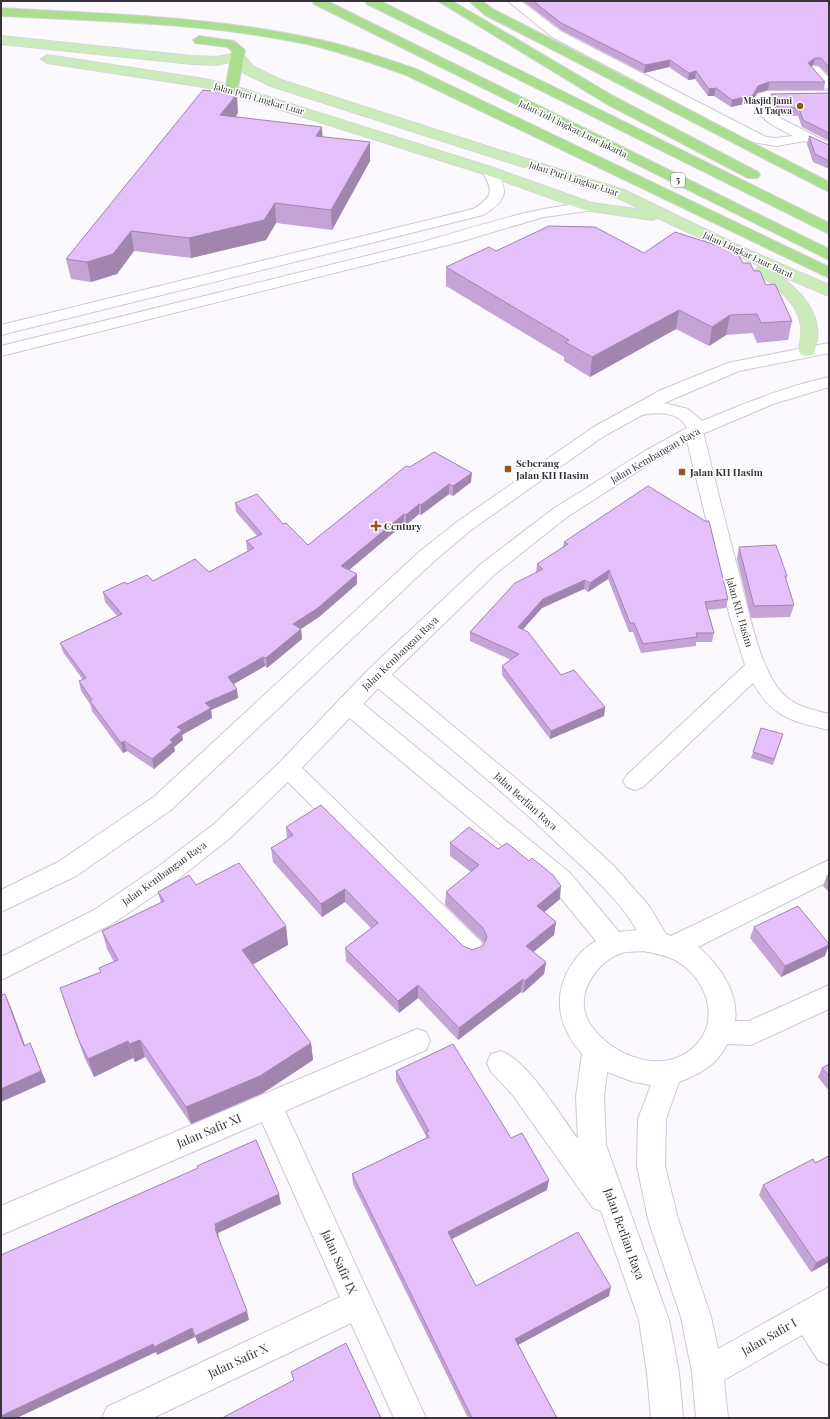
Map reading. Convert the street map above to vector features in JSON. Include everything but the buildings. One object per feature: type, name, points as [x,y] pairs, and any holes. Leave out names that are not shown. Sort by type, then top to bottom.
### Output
[{"type":"highway","name":"Jalan Tol Lingkar Luar Jakarta","points":[[318,1],[829,255]]},
{"type":"highway","name":"5","points":[[371,1],[829,229]]},
{"type":"highway","points":[[444,1],[610,100],[762,179]]},
{"type":"highway","points":[[474,1],[489,12],[557,48],[829,188]]},
{"type":"highway","points":[[1,12],[196,25],[298,38],[384,61],[411,72],[829,272]]},
{"type":"highway","points":[[1,23],[48,27]]},
{"type":"highway","points":[[190,40],[230,44],[239,50],[232,90]]},
{"type":"main road","points":[[1,40],[216,61],[238,57]]},
{"type":"main road","name":"Jalan Puri Lingkar Luar","points":[[1,52],[205,83],[232,90],[489,171],[590,207],[667,218]]},
{"type":"main road","name":"Jalan Puri Lingkar Luar","points":[[238,57],[249,70],[276,83],[619,193],[667,218]]},
{"type":"main road","points":[[158,76],[179,58]]},
{"type":"main road","name":"Jalan Lingkar Luar Barat","points":[[667,218],[829,291]]},
{"type":"main road","points":[[737,250],[780,283],[801,306],[809,324],[807,351]]},
{"type":"street","points":[[514,1],[556,34],[758,139],[771,143],[785,142],[805,136]]},
{"type":"street","points":[[829,69],[814,70],[829,84]]},
{"type":"street","points":[[829,96],[768,95],[763,97],[760,102],[764,111],[771,119],[829,148]]},
{"type":"street","points":[[1,330],[472,214],[490,206],[496,198],[499,190],[497,183],[489,171]]},
{"type":"street","points":[[1,351],[454,240],[541,213],[561,209],[590,207]]},
{"type":"street","points":[[1,902],[67,869],[163,803],[426,557],[464,526],[598,432],[667,394],[734,368],[807,351],[829,348]]},
{"type":"street","name":"Jalan Kembangan Raya","points":[[1,969],[103,917],[168,873],[222,831],[288,768],[377,675],[488,569],[560,513],[651,455],[695,431],[767,400],[807,387],[829,382]]},
{"type":"street","points":[[632,412],[644,409],[668,408],[685,414],[695,423],[695,431]]},
{"type":"street","name":"Jalan KH. Hasim","points":[[695,431],[701,462],[740,618],[757,667],[771,694],[787,708],[808,717],[829,722]]},
{"type":"street","points":[[635,781],[757,667]]},
{"type":"street","name":"Jalan Berlian Raya","points":[[377,675],[468,750],[544,816],[604,873],[666,945]]},
{"type":"street","points":[[348,704],[561,880],[614,944]]},
{"type":"street","points":[[288,768],[472,950]]},
{"type":"street","points":[[666,945],[829,870]]},
{"type":"street","points":[[643,940],[666,945],[690,956],[704,968],[714,983],[721,999],[723,1016],[720,1032],[709,1051],[692,1064],[669,1072],[643,1072],[618,1065],[596,1051],[578,1028],[571,1002],[576,977],[591,957],[614,944],[643,940]]},
{"type":"street","points":[[720,1032],[751,1033],[829,996]]},
{"type":"street","name":"Jalan Safir XI","points":[[1,1221],[417,1041]]},
{"type":"street","name":"Jalan Berlian Raya","points":[[596,1051],[590,1097],[592,1145],[654,1320],[663,1373],[667,1418]]},
{"type":"street","points":[[501,1063],[522,1085],[617,1218]]},
{"type":"street","points":[[669,1072],[652,1119],[651,1166],[663,1219],[696,1317],[708,1372],[712,1418]]},
{"type":"street","name":"Jalan Safir IX","points":[[268,1105],[410,1418]]},
{"type":"street","name":"Jalan Safir X","points":[[118,1418],[152,1410],[358,1304]]},
{"type":"street","points":[[818,1309],[829,1349]]},
{"type":"street","name":"Jalan Safir I","points":[[708,1372],[818,1309]]},
{"type":"place","name":"Masjid Jami At Taqwa","points":[[800,106]]},
{"type":"place","name":"Seberang Jalan KH Hasim","points":[[508,469]]},
{"type":"place","name":"Jalan KH Hasim","points":[[682,472]]},
{"type":"place","name":"Century","points":[[376,526]]}]
